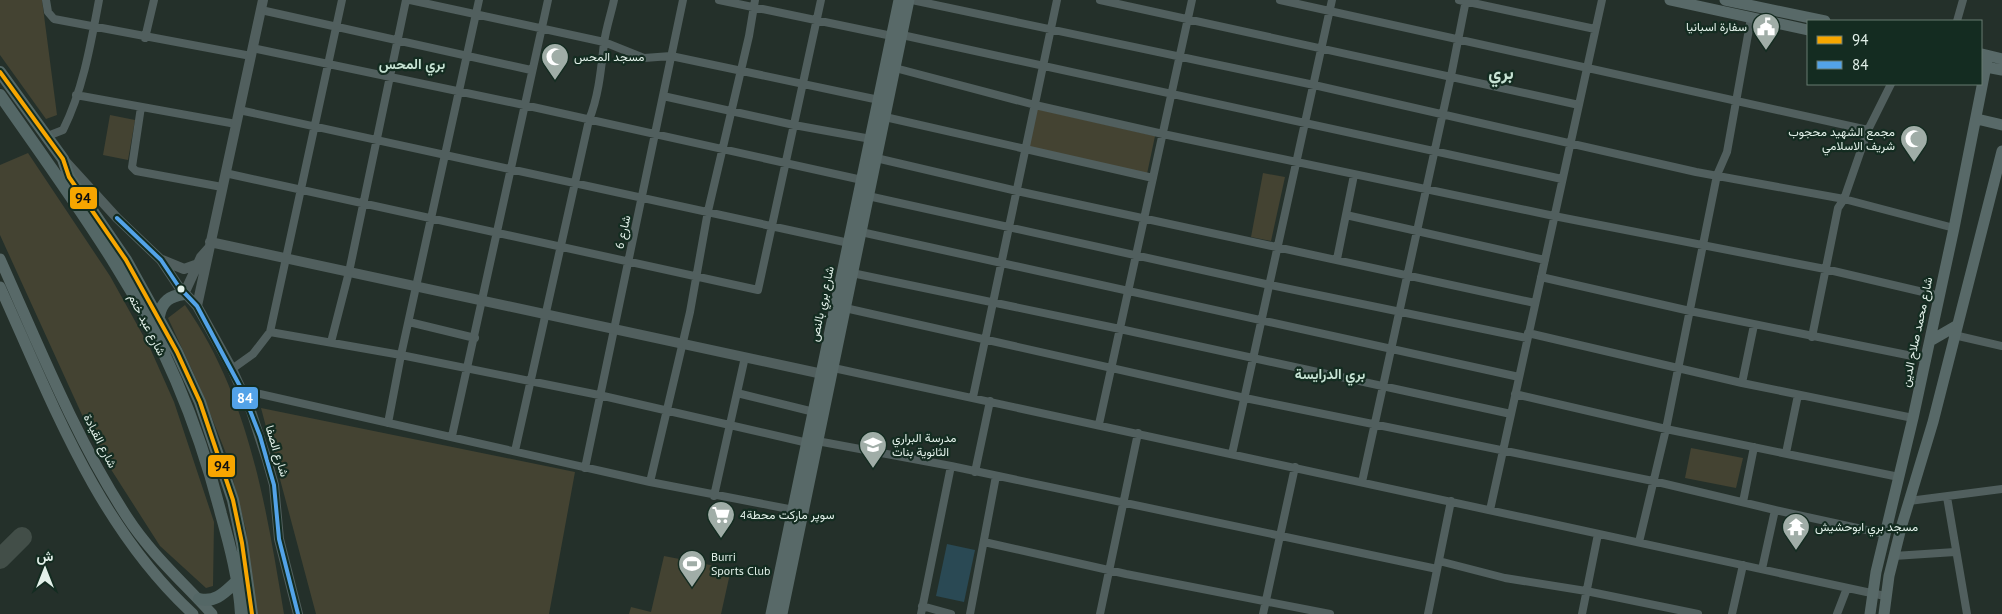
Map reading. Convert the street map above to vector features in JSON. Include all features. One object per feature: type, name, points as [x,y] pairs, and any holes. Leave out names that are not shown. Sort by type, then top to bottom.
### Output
[{"type":"main road","name":"شارع بري بالنص","points":[[771,614],[794,510],[813,442],[814,412],[845,308],[861,232],[895,68],[899,0]]},
{"type":"main road","name":"شارع بري بالنص","points":[[782,614],[862,180],[879,100],[897,36],[910,0]]},
{"type":"main road","points":[[1670,0],[1807,30]]},
{"type":"main road","points":[[1725,0],[1821,20]]},
{"type":"main road","points":[[1984,61],[2002,59]]},
{"type":"main road","points":[[1984,61],[2002,70]]},
{"type":"main road","name":"شارع محمد صلاح الدين","points":[[1982,78],[1984,61]]},
{"type":"main road","name":"شارع عبد ختم","points":[[0,72],[45,137],[63,159],[69,177],[126,260],[159,316],[200,402],[222,464],[239,523],[252,614]]},
{"type":"main road","name":"شارع محمد صلاح الدين","points":[[1870,614],[1872,593],[1885,534],[1927,359],[1977,120],[1981,85]]},
{"type":"main road","name":"شارع عبد ختم","points":[[0,95],[115,264],[145,318],[187,407],[227,535],[241,614]]},
{"type":"main road","points":[[1977,120],[2002,125]]},
{"type":"main road","points":[[1884,614],[1885,596],[1894,556],[1933,422],[2002,151]]},
{"type":"main road","name":"شارع القيادة","points":[[0,258],[65,402],[98,469],[139,534],[172,573],[212,614]]},
{"type":"main road","points":[[0,287],[58,416],[107,509],[129,541],[193,614]]},
{"type":"main road","points":[[159,316],[161,306],[168,299],[184,294]]},
{"type":"main road","points":[[1930,341],[1954,335]]},
{"type":"main road","points":[[1930,341],[1954,335]]},
{"type":"main road","points":[[199,599],[214,599],[222,596],[236,582]]},
{"type":"street","points":[[46,0],[48,12],[54,19],[93,28],[145,38],[328,64],[524,105],[862,180]]},
{"type":"street","points":[[45,137],[63,130],[76,95],[99,0]]},
{"type":"street","points":[[145,38],[154,0]]},
{"type":"street","points":[[232,369],[253,354],[270,332],[313,126],[342,0]]},
{"type":"street","points":[[331,342],[349,272],[406,0]]},
{"type":"street","points":[[410,0],[604,42],[644,58],[671,56],[879,100]]},
{"type":"street","points":[[388,423],[400,355],[417,287],[479,0]]},
{"type":"street","points":[[452,436],[548,0]]},
{"type":"street","points":[[515,451],[589,120],[595,105],[602,68],[604,42],[614,0]]},
{"type":"street","name":"شارع 6","points":[[585,468],[683,0]]},
{"type":"street","points":[[719,0],[754,4],[816,21],[1043,66],[1562,179]]},
{"type":"street","points":[[225,173],[758,290],[821,0]]},
{"type":"street","points":[[910,0],[1314,85],[1442,116],[1717,175],[1844,199],[1954,228]]},
{"type":"street","points":[[973,397],[1058,0]]},
{"type":"street","points":[[1100,0],[1579,104]]},
{"type":"street","points":[[1100,424],[1192,0]]},
{"type":"street","points":[[1280,0],[1735,99],[1868,130]]},
{"type":"street","points":[[1232,454],[1332,0]]},
{"type":"street","points":[[1362,482],[1459,38],[1463,0],[1595,29]]},
{"type":"street","points":[[1490,510],[1602,0]]},
{"type":"street","points":[[1957,20],[1963,0]]},
{"type":"street","points":[[650,482],[683,344],[708,211],[749,36],[754,4]]},
{"type":"street","points":[[198,306],[262,5],[337,27],[532,70]]},
{"type":"street","points":[[1639,542],[1666,429],[1717,175],[1727,152],[1751,18]]},
{"type":"street","points":[[895,68],[1035,105],[1163,134],[1554,216],[1825,269],[1940,296]]},
{"type":"street","points":[[1812,336],[1838,208],[1844,199],[1868,130],[1890,85]]},
{"type":"street","points":[[76,95],[236,124]]},
{"type":"street","points":[[663,96],[794,125],[871,139]]},
{"type":"street","points":[[141,107],[132,168],[136,171],[222,187]]},
{"type":"street","points":[[239,110],[849,243]]},
{"type":"street","points":[[884,117],[1153,178]]},
{"type":"street","points":[[876,158],[1535,303]]},
{"type":"street","name":"شارع الصفا","points":[[63,159],[117,218],[161,260],[184,294],[198,306],[232,369],[260,436],[274,485],[279,539],[298,614]]},
{"type":"street","points":[[1337,259],[1354,175]]},
{"type":"street","points":[[868,196],[1270,285],[1678,367],[1798,395],[1913,418]]},
{"type":"street","points":[[1346,216],[1545,260]]},
{"type":"street","points":[[861,232],[1128,292],[1392,348],[1519,378]]},
{"type":"street","points":[[210,245],[286,258],[745,357],[973,397],[1885,596]]},
{"type":"street","points":[[184,294],[201,256],[210,245]]},
{"type":"street","points":[[161,260],[184,269],[198,264]]},
{"type":"street","points":[[852,273],[1511,414]]},
{"type":"street","points":[[1541,276],[1690,311],[1927,359]]},
{"type":"street","points":[[845,308],[1245,398],[1374,426],[1653,481],[1885,534]]},
{"type":"street","points":[[408,322],[475,338]]},
{"type":"street","points":[[1742,382],[1754,324]]},
{"type":"street","points":[[270,332],[400,355],[530,383],[599,395],[813,442],[951,466],[1279,536],[1586,591],[1698,614]]},
{"type":"street","points":[[1954,335],[2002,346]]},
{"type":"street","points":[[714,496],[745,357]]},
{"type":"street","points":[[242,390],[452,436],[585,468],[714,496],[794,510]]},
{"type":"street","points":[[738,392],[814,412]]},
{"type":"street","points":[[1515,394],[1666,429],[1899,477]]},
{"type":"street","points":[[1786,453],[1798,395]]},
{"type":"street","points":[[975,472],[990,401]]},
{"type":"street","points":[[1100,614],[1138,433]]},
{"type":"street","points":[[1743,502],[1754,447]]},
{"type":"street","points":[[951,466],[922,610],[951,614]]},
{"type":"street","points":[[1263,614],[1295,467]]},
{"type":"street","points":[[970,614],[996,476]]},
{"type":"street","points":[[1909,501],[2002,489]]},
{"type":"street","points":[[1947,497],[1967,614]]},
{"type":"street","points":[[1428,614],[1451,501]]},
{"type":"street","points":[[1762,569],[1775,510]]},
{"type":"street","points":[[1582,614],[1598,534]]},
{"type":"street","points":[[984,542],[1108,570],[1330,614]]},
{"type":"street","points":[[1894,556],[1955,552]]},
{"type":"street","points":[[1732,614],[1743,565]]},
{"type":"street","points":[[1838,614],[1847,588]]},
{"type":"shaded area","points":[[0,0],[42,0],[57,115],[46,119],[0,55]]},
{"type":"shaded area","points":[[1037,109],[1155,136],[1147,174],[1029,148]]},
{"type":"shaded area","points":[[110,115],[135,120],[128,160],[103,155]]},
{"type":"shaded area","points":[[28,153],[110,276],[150,348],[174,402],[214,522],[213,586],[206,588],[160,546],[105,460],[83,417],[0,235],[0,165]]},
{"type":"shaded area","points":[[1263,173],[1285,177],[1271,241],[1251,237]]},
{"type":"shaded area","points":[[185,305],[207,340],[225,376],[240,414],[262,493],[284,614],[255,614],[246,530],[227,456],[198,383],[168,318]]},
{"type":"shaded area","points":[[261,408],[575,472],[549,614],[316,614]]},
{"type":"shaded area","points":[[1691,448],[1743,458],[1736,488],[1685,478]]},
{"type":"shaded area","name":"Burri Sports Club","points":[[664,556],[731,569],[721,614],[629,614],[631,607],[651,612]]},
{"type":"water","points":[[947,544],[975,550],[964,602],[936,596]]},
{"type":"taxiway","points":[[0,559],[22,537]]},
{"type":"transit line","name":"94","points":[[0,72],[63,159],[69,177],[126,260],[177,352],[200,402],[233,500],[242,543],[252,614]]},
{"type":"transit line","name":"84","points":[[117,218],[161,260],[179,287],[197,306],[242,390],[260,436],[274,485],[279,539],[298,614]]},
{"type":"place","name":"سفارة اسبانيا","points":[[1766,51]]},
{"type":"place","name":"مسجد المحس","points":[[555,81]]},
{"type":"place","name":"مجمع الشهيد محجوب شريف الاسلامي","points":[[1914,163]]},
{"type":"place","name":"مدرسة البراري الثانوية بنات","points":[[873,469]]},
{"type":"place","name":"سوپر مارکت محطة4","points":[[721,539]]},
{"type":"place","name":"مسجد بري ابوحشيش","points":[[1796,551]]},
{"type":"place","name":"Burri Sports Club","points":[[692,588]]},
{"type":"district","name":"بري المحس","points":[[412,64]]},
{"type":"district","name":"بري","points":[[1501,73]]},
{"type":"district","name":"بري الدرايسة","points":[[1330,374]]}]
